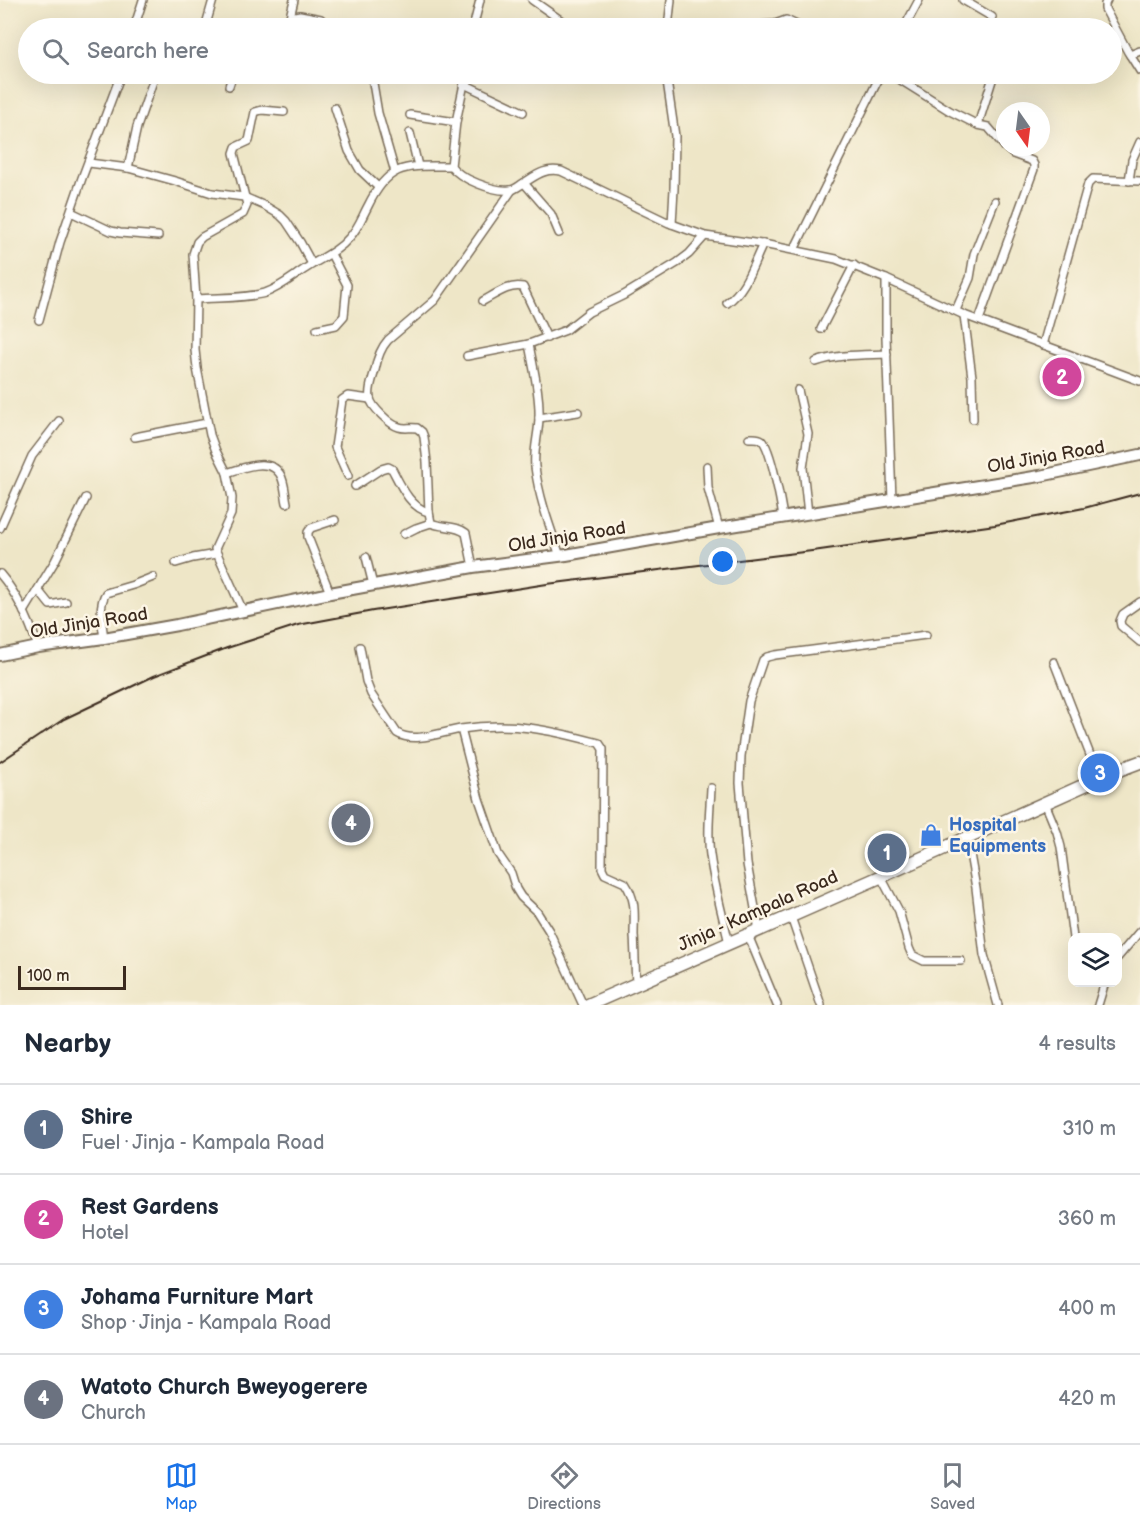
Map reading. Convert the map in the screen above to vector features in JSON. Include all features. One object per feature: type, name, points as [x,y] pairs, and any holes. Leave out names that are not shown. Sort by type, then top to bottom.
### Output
[{"type":"highway","name":"Jinja - Kampala Road","points":[[588,1005],[791,917],[1099,778],[1140,762]]},
{"type":"main road","name":"Old Jinja Road","points":[[0,655],[38,646],[104,638],[473,567],[560,556],[1040,476],[1140,455]]},
{"type":"street","points":[[137,18],[143,0]]},
{"type":"street","points":[[208,18],[213,0]]},
{"type":"street","points":[[294,0],[290,17],[300,15],[316,18]]},
{"type":"street","points":[[476,18],[480,0]]},
{"type":"street","points":[[669,18],[671,0]]},
{"type":"street","points":[[909,18],[919,0]]},
{"type":"street","points":[[963,0],[992,17]]},
{"type":"street","points":[[1107,0],[1105,9],[1110,18]]},
{"type":"street","points":[[538,1],[559,18]]},
{"type":"street","points":[[1122,41],[1140,71]]},
{"type":"street","points":[[1131,55],[1140,51]]},
{"type":"street","points":[[39,320],[70,212],[117,84]]},
{"type":"street","points":[[128,168],[137,127],[152,84]]},
{"type":"street","points":[[373,84],[380,121],[395,172]]},
{"type":"street","points":[[512,190],[492,189],[454,171],[451,166],[456,122],[464,84],[523,112]]},
{"type":"street","points":[[667,84],[675,136],[672,224]]},
{"type":"street","points":[[794,250],[876,84]]},
{"type":"street","points":[[907,84],[978,125],[988,127],[996,136]]},
{"type":"street","points":[[978,125],[991,84]]},
{"type":"street","points":[[334,108],[349,151],[360,171],[378,187]]},
{"type":"street","points":[[243,611],[214,549],[227,524],[232,506],[231,489],[207,423],[197,368],[194,247],[202,237],[243,214],[247,205],[234,153],[236,147],[249,141],[255,112],[262,110],[284,112]]},
{"type":"street","points":[[410,114],[456,122]]},
{"type":"street","points":[[410,133],[417,166]]},
{"type":"street","points":[[1129,181],[1132,160],[1140,142]]},
{"type":"street","points":[[979,320],[1034,170],[1033,162],[1018,156]]},
{"type":"street","points":[[88,163],[128,168],[212,193],[244,197],[273,210],[286,221],[312,264]]},
{"type":"street","points":[[196,299],[235,297],[273,289],[312,264],[331,255],[350,237],[386,177],[417,166],[451,166]]},
{"type":"street","points":[[431,523],[424,437],[417,428],[397,427],[375,407],[370,399],[369,390],[377,358],[388,340],[435,300],[512,190],[542,171],[561,171],[672,224],[705,236],[794,250],[854,265],[964,315],[1140,381]]},
{"type":"street","points":[[1043,345],[1088,184],[1093,179],[1140,182]]},
{"type":"street","points":[[524,183],[551,214],[559,233]]},
{"type":"street","points":[[956,310],[970,278],[975,254],[995,201]]},
{"type":"street","points":[[70,212],[111,231],[158,236]]},
{"type":"street","points":[[467,356],[529,344],[572,327],[589,312],[624,295],[677,263],[689,254],[705,236]]},
{"type":"street","points":[[728,303],[741,289],[763,244]]},
{"type":"street","points":[[317,329],[336,325],[344,316],[347,285],[331,255]]},
{"type":"street","points":[[821,329],[854,265]]},
{"type":"street","points":[[886,279],[886,354],[892,500]]},
{"type":"street","points":[[483,301],[515,286],[523,287],[547,338]]},
{"type":"street","points":[[964,315],[972,377],[973,419]]},
{"type":"street","points":[[529,344],[539,418],[535,465],[540,498],[560,556]]},
{"type":"street","points":[[816,362],[827,358],[886,354]]},
{"type":"street","points":[[798,390],[808,434],[803,468],[808,514]]},
{"type":"street","points":[[348,476],[335,447],[342,400],[348,396],[370,399]]},
{"type":"street","points":[[539,418],[578,412]]},
{"type":"street","points":[[0,528],[32,456],[59,421]]},
{"type":"street","points":[[135,437],[207,423]]},
{"type":"street","points":[[749,438],[759,438],[768,450],[783,518]]},
{"type":"street","points":[[227,473],[245,466],[263,465],[274,468],[281,475],[287,503]]},
{"type":"street","points":[[707,466],[708,488],[719,528]]},
{"type":"street","points":[[355,486],[388,467],[392,469],[404,491],[414,503],[429,512]]},
{"type":"street","points":[[24,612],[55,561],[86,498]]},
{"type":"street","points":[[330,593],[308,532],[311,528],[335,520]]},
{"type":"street","points":[[404,534],[431,523],[459,529],[466,533],[473,567]]},
{"type":"street","points":[[176,563],[216,554]]},
{"type":"street","points":[[366,557],[373,585]]},
{"type":"street","points":[[0,574],[15,594],[38,646]]},
{"type":"street","points":[[104,638],[102,599],[106,593],[153,577]]},
{"type":"street","points":[[38,590],[50,605],[66,602]]},
{"type":"street","points":[[1140,602],[1123,614],[1120,621],[1121,626],[1140,642]]},
{"type":"street","points":[[777,1005],[754,932],[740,783],[741,756],[749,701],[763,660],[775,655],[926,635]]},
{"type":"street","points":[[360,647],[366,681],[371,694],[397,733],[406,737],[429,736],[461,729],[514,725],[553,731],[601,744],[604,781],[602,868],[605,874],[625,883],[631,894],[635,910],[636,984]]},
{"type":"street","points":[[1054,662],[1099,778]]},
{"type":"street","points":[[461,729],[479,799],[498,854],[511,873],[521,897],[537,912],[549,931],[583,1005]]},
{"type":"street","points":[[711,788],[710,852],[729,943]]},
{"type":"street","points":[[1045,803],[1061,847],[1072,933]]},
{"type":"street","points":[[967,837],[984,955],[998,1005]]},
{"type":"street","points":[[881,877],[899,911],[912,955],[924,961],[961,961]]},
{"type":"street","points":[[791,917],[821,1005]]},
{"type":"street","points":[[1122,952],[1140,931]]},
{"type":"street","points":[[1098,1005],[1102,987]]},
{"type":"railway","points":[[0,762],[64,719],[154,676],[227,648],[298,625],[547,584],[820,550],[995,525],[1084,508],[1140,493]]},
{"type":"place","name":"Rest Gardens","points":[[1062,377]]},
{"type":"place","name":"Johama Furniture Mart","points":[[1100,773]]},
{"type":"place","name":"Watoto Church Bweyogerere","points":[[351,823]]},
{"type":"place","name":"Hospital Equipments","points":[[931,835]]},
{"type":"place","name":"Shire","points":[[887,853]]}]
